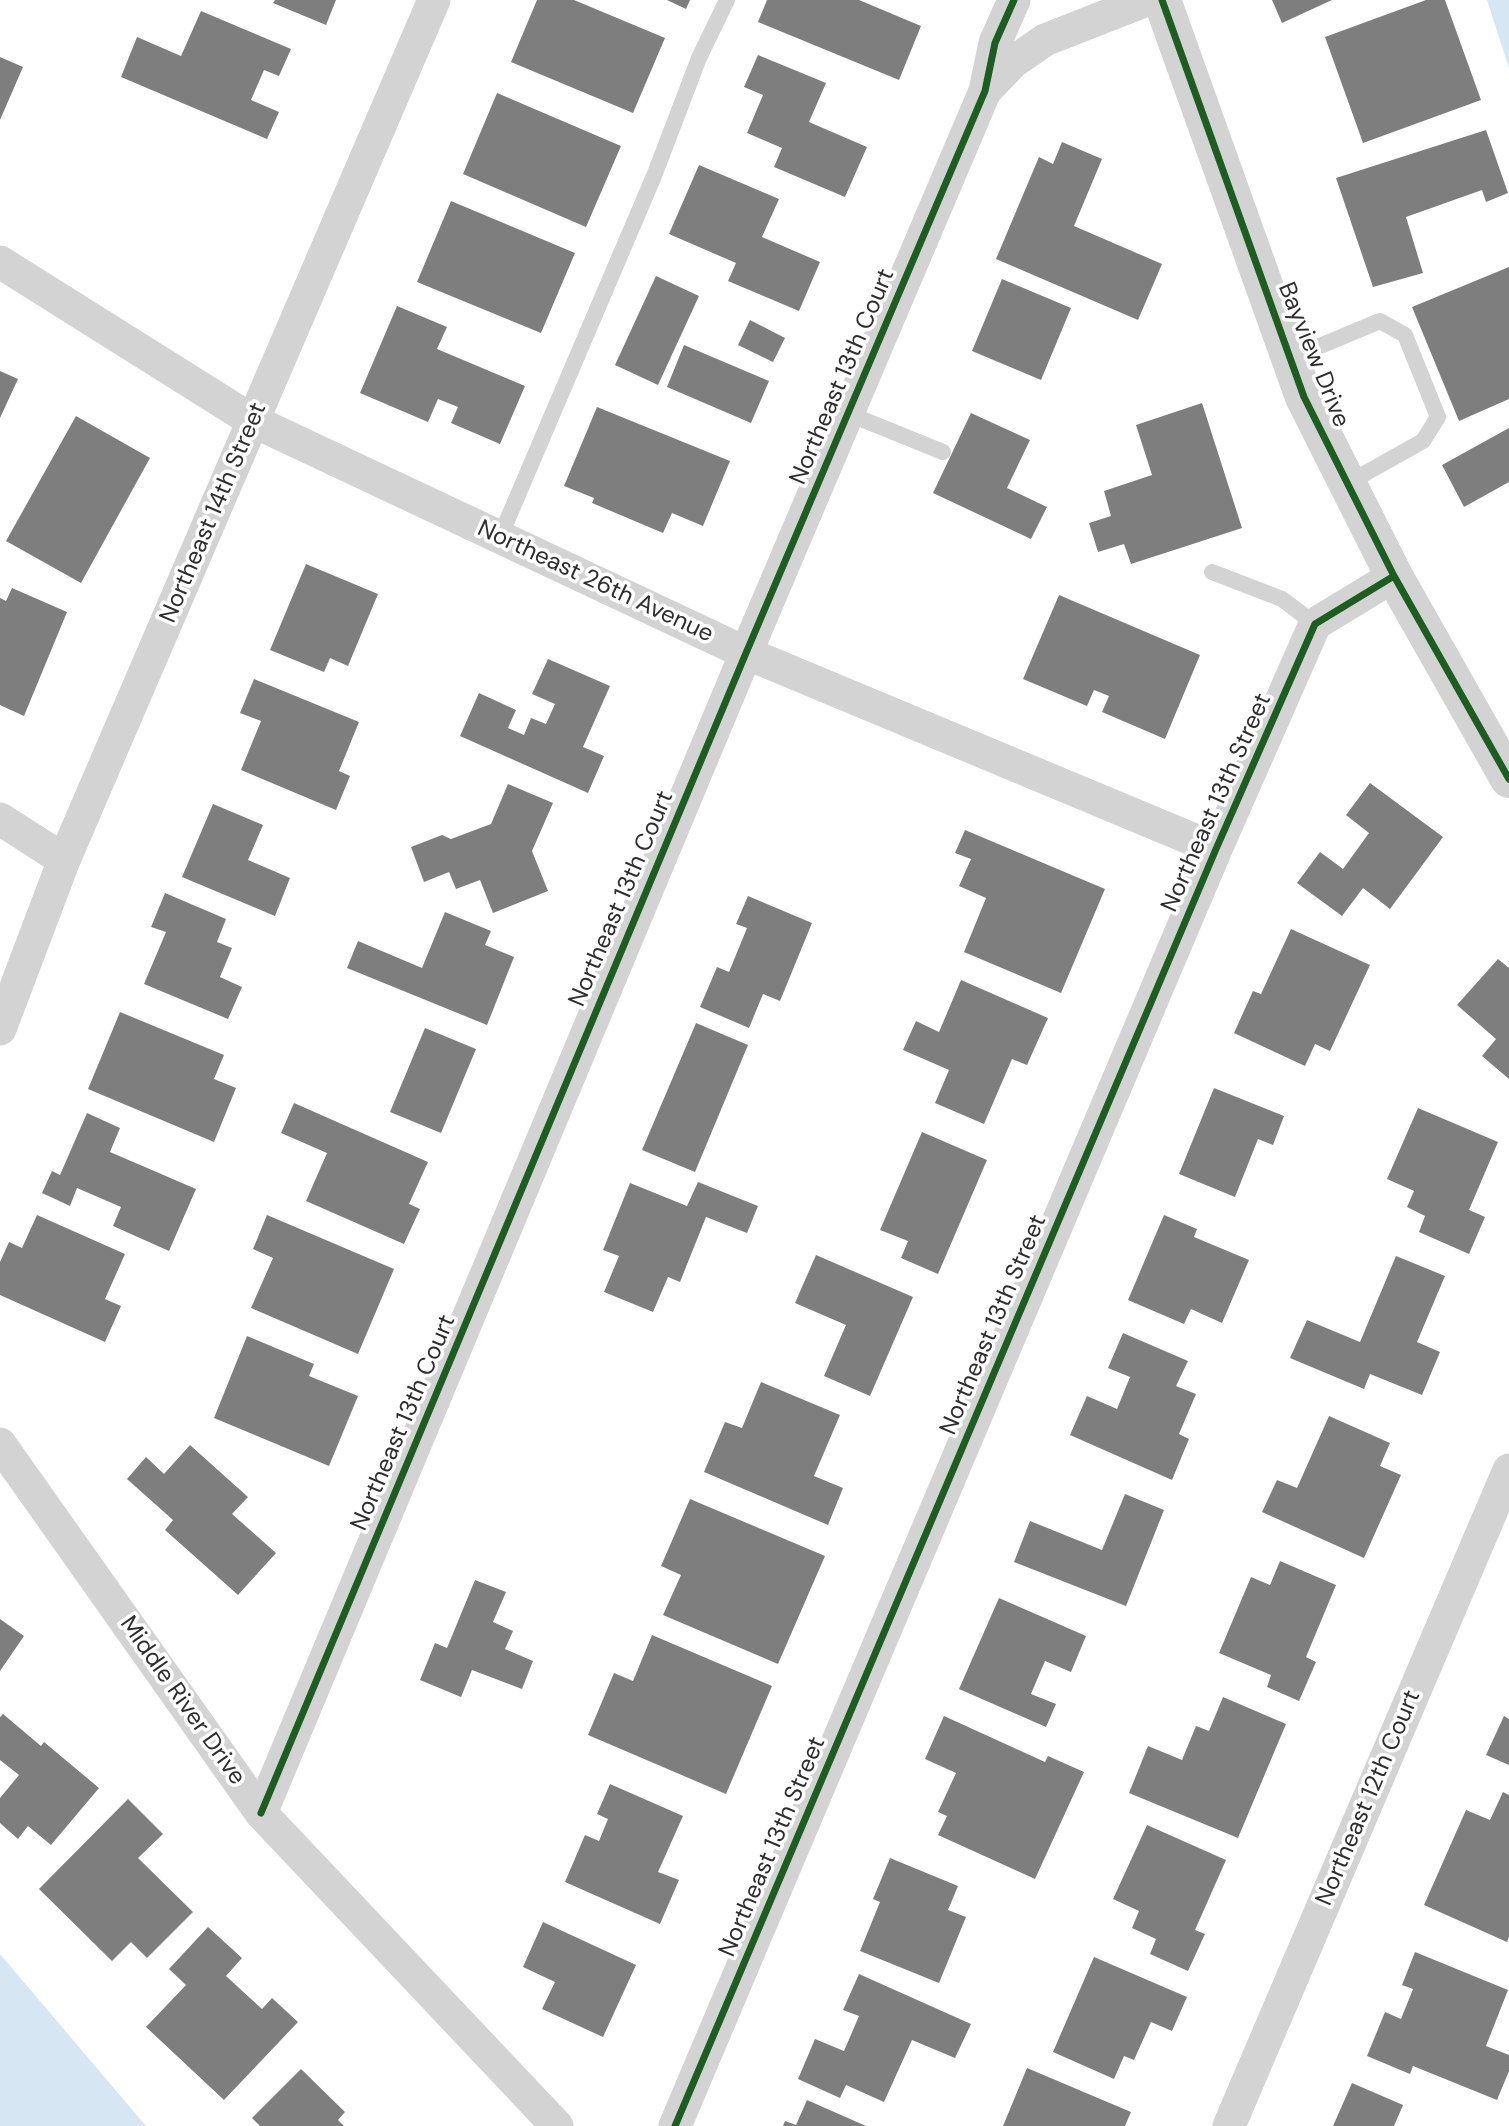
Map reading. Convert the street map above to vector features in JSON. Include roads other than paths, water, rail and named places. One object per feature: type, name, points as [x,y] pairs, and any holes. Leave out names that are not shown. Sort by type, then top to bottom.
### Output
[{"type":"street","name":"Northeast 14th Street","points":[[0,1029],[64,860],[434,0]]},
{"type":"street","name":"Northeast 13th Court","points":[[261,1813],[746,653],[985,91],[995,43],[1014,0]]},
{"type":"street","name":"Northeast 13th Court","points":[[985,91],[1013,62],[1045,40],[1147,0]]},
{"type":"street","name":"Bayview Drive","points":[[1162,0],[1304,397],[1394,576],[1509,779]]},
{"type":"street","name":"Northeast 26th Avenue","points":[[0,262],[253,421],[746,653],[1216,849]]},
{"type":"street","points":[[1315,624],[1394,576]]},
{"type":"street","name":"Northeast 13th Street","points":[[675,2126],[1216,849],[1315,624]]},
{"type":"street","points":[[0,818],[64,860]]},
{"type":"street","name":"Middle River Drive","points":[[0,1444],[261,1813],[556,2126]]},
{"type":"street","name":"Northeast 12th Court","points":[[1229,2126],[1509,1470]]},
{"type":"lane","points":[[500,537],[530,474],[654,176],[699,58],[727,0]]},
{"type":"lane","points":[[1290,358],[1380,321],[1405,335],[1438,417],[1423,441],[1348,483]]},
{"type":"lane","points":[[849,414],[943,452]]},
{"type":"lane","points":[[1212,572],[1282,599],[1315,624]]},
{"type":"water","points":[[1487,0],[1509,0],[1509,68]]},
{"type":"water","points":[[0,1954],[146,2126],[0,2126]]}]
